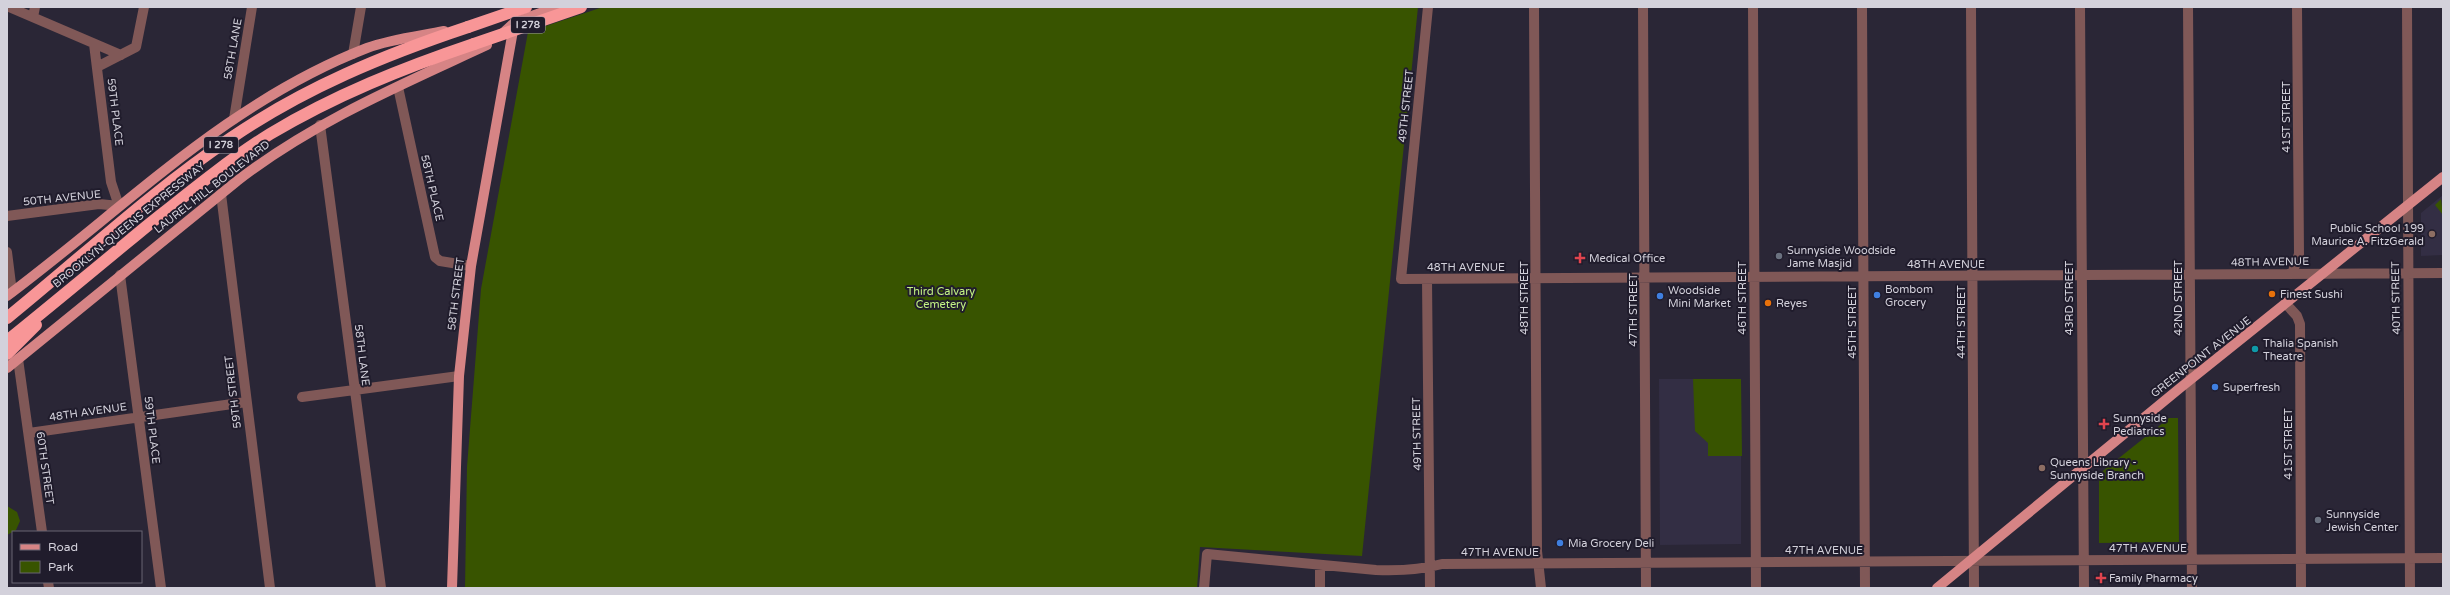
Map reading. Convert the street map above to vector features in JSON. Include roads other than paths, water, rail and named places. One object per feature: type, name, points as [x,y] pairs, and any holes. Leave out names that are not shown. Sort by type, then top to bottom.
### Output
[{"type":"highway","name":"BROOKLYN-QUEENS EXPRESSWAY","points":[[7,318],[178,178],[244,129],[296,98],[345,73],[407,47],[526,7]]},
{"type":"highway","name":"BROOKLYN-QUEENS EXPRESSWAY","points":[[7,341],[216,171],[270,134],[313,110],[373,81],[581,7]]},
{"type":"highway","points":[[12,357],[17,346],[60,297]]},
{"type":"main road","name":"58TH STREET","points":[[452,588],[460,376],[471,266],[515,22],[516,7]]},
{"type":"main road","name":"LAUREL HILL BOULEVARD","points":[[7,368],[12,357],[120,275],[271,156],[320,125],[496,40],[515,22],[557,7]]},
{"type":"main road","name":"LAUREL HILL BOULEVARD","points":[[10,294],[189,149],[234,119],[303,78],[353,54],[386,42],[501,19],[515,22]]},
{"type":"main road","name":"GREENPOINT AVENUE","points":[[1937,588],[1973,560],[2082,468],[2443,177]]},
{"type":"street","points":[[9,7],[34,12],[94,44],[121,55]]},
{"type":"street","points":[[97,67],[136,47],[144,7]]},
{"type":"street","name":"58TH LANE","points":[[234,119],[252,7]]},
{"type":"street","points":[[353,54],[361,7]]},
{"type":"street","name":"49TH STREET","points":[[1401,279],[1428,7]]},
{"type":"street","name":"48TH STREET","points":[[1534,7],[1539,564],[1541,588]]},
{"type":"street","name":"47TH STREET","points":[[1643,7],[1646,588]]},
{"type":"street","name":"46TH STREET","points":[[1753,7],[1756,588]]},
{"type":"street","name":"45TH STREET","points":[[1862,7],[1865,588]]},
{"type":"street","name":"44TH STREET","points":[[1971,7],[1974,588]]},
{"type":"street","name":"43RD STREET","points":[[2080,7],[2084,588]]},
{"type":"street","name":"42ND STREET","points":[[2188,7],[2192,588]]},
{"type":"street","name":"41ST STREET","points":[[2292,274],[2298,262],[2299,254],[2297,7]]},
{"type":"street","name":"40TH STREET","points":[[2407,7],[2410,588]]},
{"type":"street","name":"59TH PLACE","points":[[94,44],[111,182],[119,206]]},
{"type":"street","name":"58TH PLACE","points":[[398,87],[435,257],[440,261],[471,266]]},
{"type":"street","name":"58TH LANE","points":[[320,125],[381,588]]},
{"type":"street","name":"59TH STREET","points":[[221,194],[270,588]]},
{"type":"street","name":"50TH AVENUE","points":[[7,216],[99,204],[119,206]]},
{"type":"street","points":[[7,252],[10,294]]},
{"type":"street","name":"48TH AVENUE","points":[[1401,279],[2443,273]]},
{"type":"street","name":"59TH PLACE","points":[[120,275],[161,588]]},
{"type":"street","name":"49TH STREET","points":[[1427,279],[1430,588]]},
{"type":"street","name":"41ST STREET","points":[[2286,304],[2297,316],[2300,324],[2301,588]]},
{"type":"street","name":"60TH STREET","points":[[12,357],[29,433],[42,531]]},
{"type":"street","points":[[302,397],[460,376]]},
{"type":"street","name":"48TH AVENUE","points":[[29,433],[246,402]]},
{"type":"street","name":"47TH AVENUE","points":[[1204,588],[1207,554],[1376,570],[1417,570],[1442,564],[2443,558]]},
{"type":"street","points":[[1320,565],[1320,588]]},
{"type":"place","name":"Public School 199 Maurice A. FitzGerald","points":[[2432,234]]},
{"type":"place","name":"Sunnyside Woodside Jame Masjid","points":[[1779,256]]},
{"type":"place","name":"Medical Office","points":[[1580,258]]},
{"type":"place","name":"Finest Sushi","points":[[2272,294]]},
{"type":"place","name":"Bombom Grocery","points":[[1877,295]]},
{"type":"place","name":"Woodside Mini Market","points":[[1660,296]]},
{"type":"place","name":"Reyes","points":[[1768,303]]},
{"type":"place","name":"Thalia Spanish Theatre","points":[[2255,349]]},
{"type":"place","name":"Superfresh","points":[[2215,387]]},
{"type":"place","name":"Sunnyside Pediatrics","points":[[2104,424]]},
{"type":"place","name":"Queens Library - Sunnyside Branch","points":[[2042,468]]},
{"type":"place","name":"Sunnyside Jewish Center","points":[[2318,520]]},
{"type":"place","name":"Mia Grocery Deli","points":[[1560,543]]},
{"type":"place","name":"Family Pharmacy","points":[[2101,578]]},
{"type":"park label","name":"Third Calvary Cemetery","points":[[941,297]]}]
